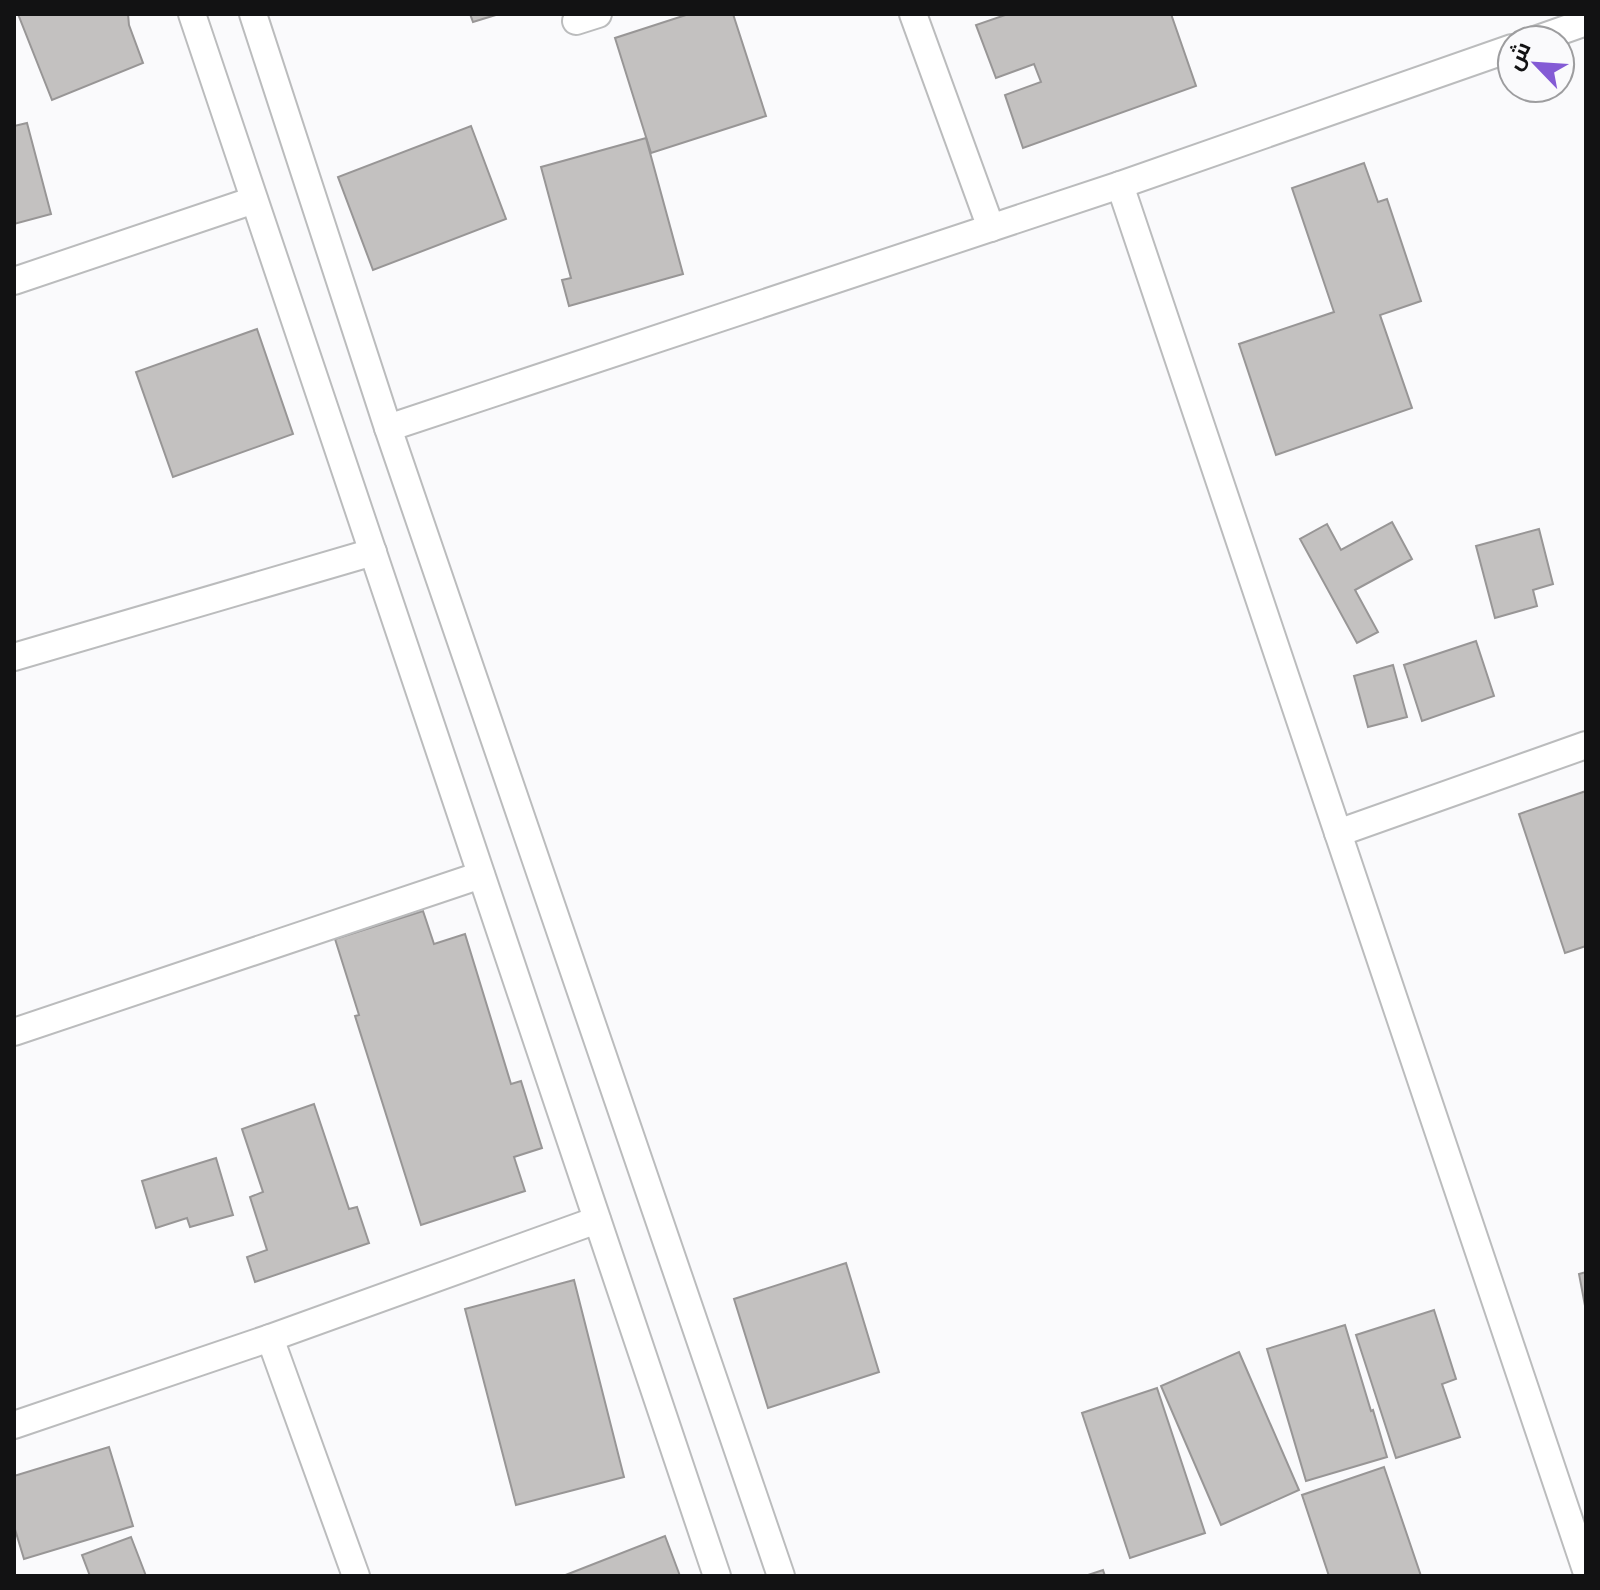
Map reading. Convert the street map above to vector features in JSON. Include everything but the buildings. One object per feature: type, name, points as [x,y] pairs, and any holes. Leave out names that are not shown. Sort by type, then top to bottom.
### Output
[{"type":"street","points":[[192,14],[717,1576]]},
{"type":"street","points":[[253,14],[388,428],[781,1576]]},
{"type":"street","points":[[913,14],[991,228]]},
{"type":"street","points":[[388,428],[1120,185],[1496,54]]},
{"type":"street","points":[[1120,185],[1586,1570]]},
{"type":"street","points":[[14,281],[254,200]]},
{"type":"street","points":[[14,657],[373,552]]},
{"type":"street","points":[[1338,833],[1586,745]]},
{"type":"street","points":[[14,1032],[481,875]]},
{"type":"street","points":[[14,1425],[270,1338],[597,1220]]},
{"type":"street","points":[[270,1338],[356,1576]]}]
